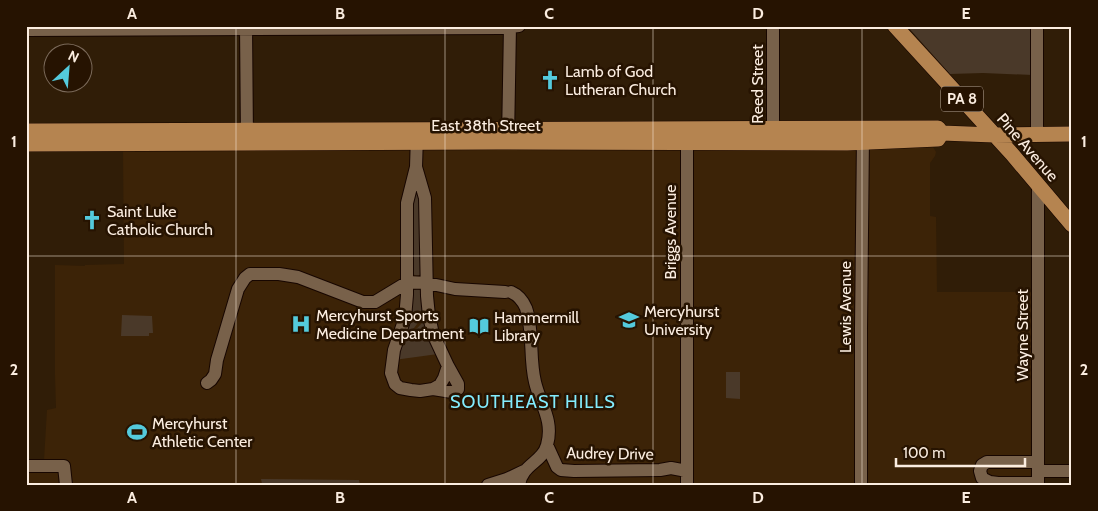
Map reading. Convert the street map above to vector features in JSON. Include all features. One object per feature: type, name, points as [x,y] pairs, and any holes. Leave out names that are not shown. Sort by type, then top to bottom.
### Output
[{"type":"main road","name":"Pine Avenue","points":[[895,26],[994,135],[1072,225]]},
{"type":"main road","name":"East 38th Street","points":[[26,144],[247,137],[863,135],[938,128],[942,132],[994,135],[1072,134]]},
{"type":"main road","name":"East 38th Street","points":[[26,131],[247,137]]},
{"type":"street","name":"Reed Street","points":[[773,26],[773,136]]},
{"type":"street","points":[[1037,26],[1038,134]]},
{"type":"street","points":[[26,30],[513,27],[508,135]]},
{"type":"street","points":[[246,28],[247,137]]},
{"type":"street","name":"Lewis Avenue","points":[[861,485],[863,135]]},
{"type":"street","points":[[416,167],[425,198],[429,316],[434,334],[448,366],[440,384],[420,391],[400,388],[395,384],[390,373],[408,295],[407,203],[416,167],[417,136]]},
{"type":"street","name":"Briggs Avenue","points":[[687,136],[687,485]]},
{"type":"street","name":"Wayne Street","points":[[1038,185],[1038,475]]},
{"type":"street","points":[[207,383],[215,374],[217,360],[238,289],[250,274],[278,274],[296,277],[363,302],[375,302],[408,282],[428,283],[455,289],[508,292],[518,296],[527,312],[534,380],[548,418],[549,435],[547,446],[541,455],[521,475],[519,485]]},
{"type":"street","name":"Audrey Drive","points":[[547,446],[557,467],[561,470],[660,470],[671,468],[687,471]]},
{"type":"street","points":[[26,466],[64,466],[66,485]]},
{"type":"street","points":[[488,485],[524,471]]},
{"type":"street","points":[[1038,475],[1072,471]]},
{"type":"shaded area","points":[[907,26],[1033,26],[1033,75],[950,74]]},
{"type":"shaded area","name":"Mercyhurst University","points":[[933,147],[936,152],[930,163],[930,216],[936,217],[937,292],[1034,292],[1033,485],[26,485],[26,460],[44,460],[47,410],[56,408],[55,265],[124,264],[123,149]]},
{"type":"shaded area","points":[[412,195],[420,195],[422,273],[418,275],[411,272]]},
{"type":"shaded area","points":[[417,289],[421,290],[424,315],[414,328],[406,334],[412,292]]},
{"type":"shaded area","points":[[122,315],[152,316],[153,333],[149,333],[149,336],[121,336]]},
{"type":"shaded area","points":[[426,318],[438,354],[394,360],[401,341]]},
{"type":"shaded area","points":[[726,372],[740,372],[740,399],[726,398]]},
{"type":"shaded area","points":[[261,479],[359,480],[360,485],[261,485]]},
{"type":"place","name":"Lamb of God Lutheran Church","points":[[550,80]]},
{"type":"place","name":"Saint Luke Catholic Church","points":[[92,220]]},
{"type":"place","name":"Mercyhurst University","points":[[629,320]]},
{"type":"place","name":"Mercyhurst Sports Medicine Department","points":[[301,324]]},
{"type":"place","name":"Hammermill Library","points":[[479,326]]},
{"type":"place","name":"Mercyhurst Athletic Center","points":[[137,432]]},
{"type":"district","name":"SOUTHEAST HILLS","points":[[533,402]]}]
